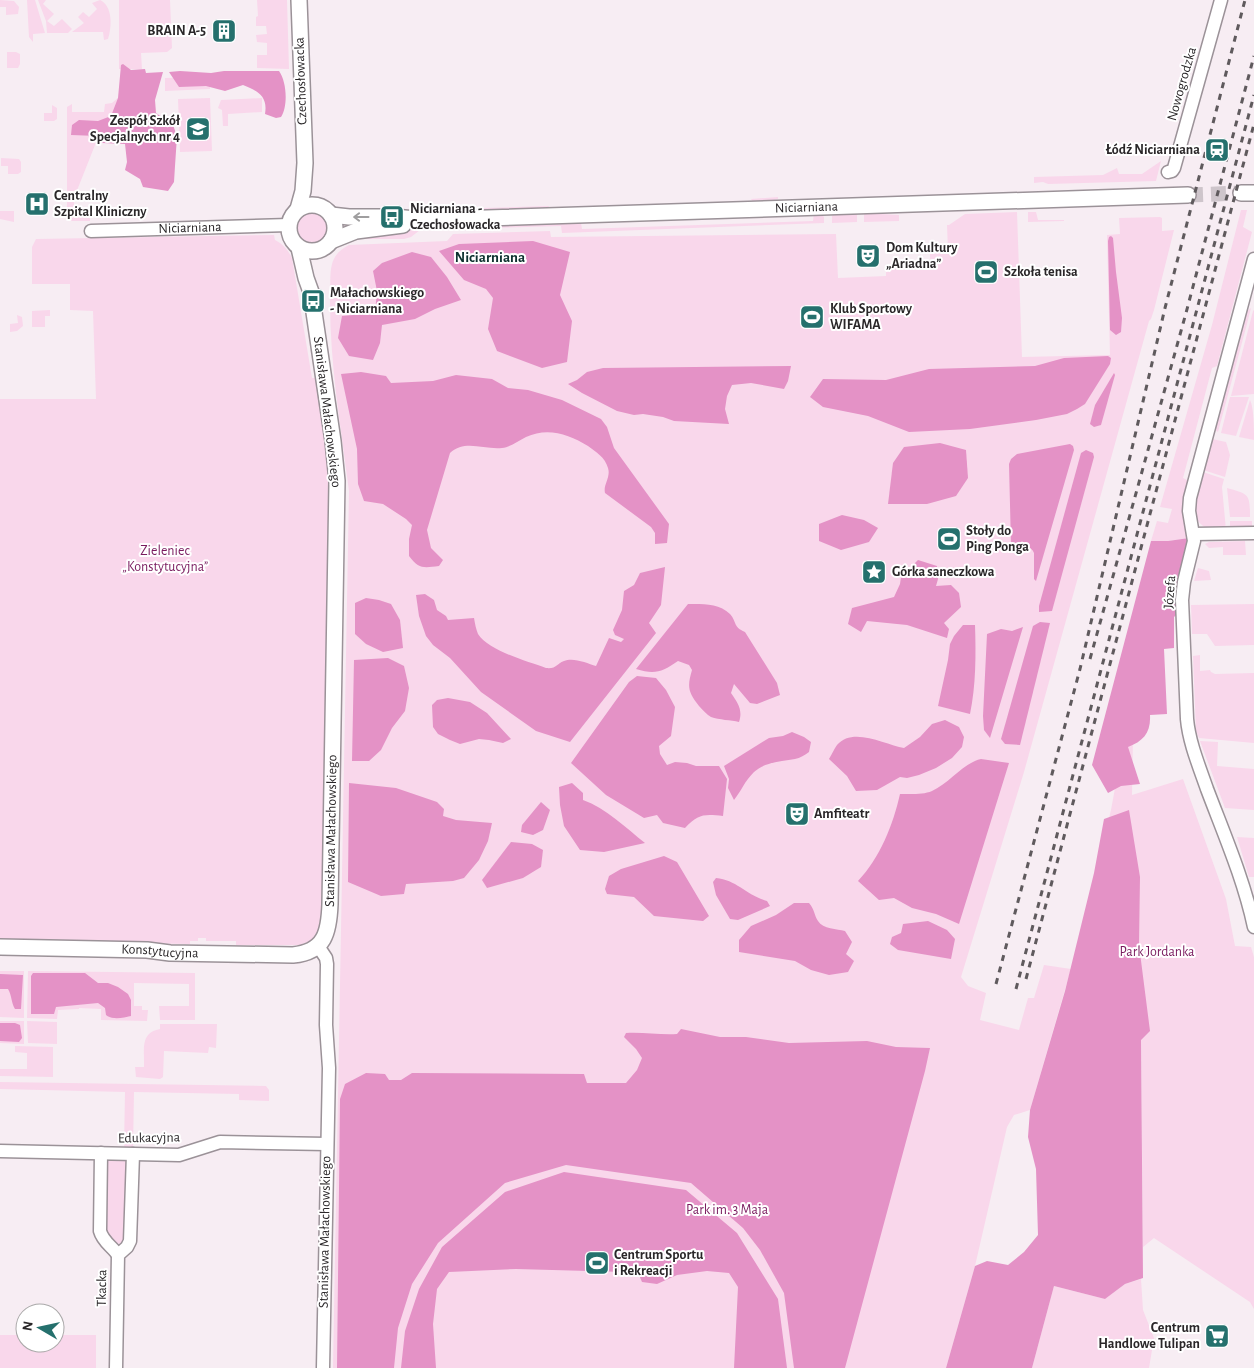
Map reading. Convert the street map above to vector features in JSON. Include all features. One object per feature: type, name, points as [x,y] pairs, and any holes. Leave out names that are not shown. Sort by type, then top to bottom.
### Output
[{"type":"street","name":"Czechosłowacka","points":[[298,0],[305,162],[303,191],[298,209]]},
{"type":"street","name":"Nowogrodzka","points":[[1168,172],[1174,168],[1221,0]]},
{"type":"street","name":"Czechosłowacka","points":[[305,162],[313,191],[326,211]]},
{"type":"street","name":"Niciarniana","points":[[326,211],[349,217],[394,217],[426,220],[1188,195]]},
{"type":"street","points":[[309,205],[326,211],[335,230],[331,241],[318,251],[306,251],[299,248],[291,239],[288,225],[292,216],[298,209],[309,205]]},
{"type":"street","name":"Niciarniana","points":[[331,241],[356,231],[426,220]]},
{"type":"street","name":"Niciarniana","points":[[91,230],[288,225]]},
{"type":"street","name":"Stanisława Małachowskiego","points":[[299,248],[306,278],[312,292]]},
{"type":"street","name":"Stanisława Małachowskiego","points":[[318,251],[314,260],[312,292],[337,481],[330,904],[327,929],[323,940],[318,946],[327,964],[326,1025],[328,1068],[322,1368]]},
{"type":"street","name":"Józefa","points":[[1254,259],[1190,498],[1189,512],[1194,534],[1194,544],[1182,595],[1188,724],[1201,771],[1249,904],[1254,927]]},
{"type":"street","points":[[1194,534],[1254,533]]},
{"type":"street","name":"Konstytucyjna","points":[[0,947],[293,955],[306,953],[318,946]]},
{"type":"street","name":"Edukacyjna","points":[[0,1151],[179,1155],[220,1142],[327,1144]]},
{"type":"street","points":[[101,1153],[100,1231],[103,1239],[114,1248],[118,1255]]},
{"type":"street","name":"Tkacka","points":[[116,1368],[118,1255],[127,1247],[130,1241],[133,1154]]},
{"type":"green space","points":[[0,0],[14,1],[19,7],[18,14],[6,15],[6,7],[0,7]]},
{"type":"green space","points":[[27,0],[35,0],[45,33],[33,34],[33,42],[29,37]]},
{"type":"green space","points":[[38,0],[46,0],[43,4],[54,14],[47,21],[54,26],[62,19],[72,29],[68,33],[47,33],[46,21]]},
{"type":"green space","points":[[100,0],[109,12],[111,23],[108,39],[104,40],[103,32],[72,32],[84,23],[78,17],[83,12],[89,17],[97,9],[92,3]]},
{"type":"green space","points":[[119,0],[170,0],[172,48],[167,52],[141,53],[142,69],[119,69]]},
{"type":"green space","points":[[257,0],[287,0],[289,69],[257,68],[257,55],[267,55],[267,43],[257,42],[256,35],[267,34],[266,26],[256,26],[256,17],[258,16]]},
{"type":"green space","points":[[7,52],[20,54],[18,68],[7,68]]},
{"type":"green space","points":[[123,64],[131,70],[145,69],[146,73],[163,72],[155,100],[156,113],[173,125],[177,136],[174,182],[168,191],[143,187],[140,179],[125,170],[127,162],[125,144],[102,143],[98,136],[71,135],[72,125],[79,120],[98,121],[111,116],[118,98],[121,65]]},
{"type":"green space","points":[[224,71],[279,71],[285,88],[286,101],[283,113],[281,117],[276,118],[265,114],[265,103],[261,95],[243,85],[225,91],[206,86],[179,87],[169,72],[211,73]]},
{"type":"green space","points":[[210,77],[210,89],[165,91],[165,78]]},
{"type":"green space","points":[[118,98],[125,104],[95,145],[74,198],[74,210],[90,212],[90,221],[67,221],[67,107],[72,104],[72,112],[104,112],[105,104],[112,103]]},
{"type":"green space","points":[[210,98],[212,151],[180,152],[178,99]]},
{"type":"green space","points":[[262,98],[262,112],[228,114],[228,126],[223,126],[222,110],[218,108],[221,100]]},
{"type":"green space","points":[[52,105],[57,108],[57,119],[54,121],[44,121],[44,113],[52,113]]},
{"type":"green space","points":[[1,158],[19,159],[21,162],[21,172],[18,174],[8,174],[8,166],[1,166]]},
{"type":"green space","points":[[1161,161],[1156,181],[1034,183],[1034,177],[1103,175],[1117,168],[1119,174],[1142,174]]},
{"type":"green space","points":[[778,197],[778,199],[768,202],[754,203],[751,199]]},
{"type":"green space","points":[[549,206],[546,210],[453,213],[450,209]]},
{"type":"green space","points":[[1241,210],[1247,210],[1243,227],[1252,232],[1217,366],[1212,368],[1183,478],[1189,484],[1189,538],[1151,541],[1157,521],[1168,523],[1172,509],[1160,507],[1212,325]]},
{"type":"green space","points":[[0,211],[14,211],[14,222],[0,219]]},
{"type":"green space","points":[[836,212],[857,212],[857,222],[832,223],[832,216]]},
{"type":"green space","name":"Park im. 3 Maja","points":[[1017,212],[1022,357],[1110,355],[1107,235],[1120,234],[1119,218],[1160,217],[1162,218],[1162,231],[1174,230],[1154,310],[1149,321],[1024,772],[961,977],[968,986],[986,993],[980,1020],[1019,1030],[1028,998],[1034,998],[1044,965],[1071,969],[1030,1110],[1014,1115],[1007,1127],[975,1266],[946,1368],[333,1368],[349,491],[330,326],[330,277],[335,257],[349,245],[447,241],[453,234],[550,231],[551,237],[836,234],[838,278],[886,276],[886,266],[910,266],[911,263],[930,263],[930,251],[948,251],[947,225],[965,214]]},
{"type":"green space","points":[[1028,212],[1036,212],[1038,220],[1064,221],[1028,222]]},
{"type":"green space","points":[[312,213],[318,214],[323,218],[327,223],[327,235],[323,240],[318,244],[312,245],[306,244],[301,240],[297,235],[296,229],[297,223],[301,218],[306,214]]},
{"type":"green space","points":[[814,213],[820,213],[824,217],[824,223],[562,233],[561,226],[420,230],[411,237],[404,239],[354,238],[402,229],[443,225],[579,221],[582,229],[813,221]]},
{"type":"green space","points":[[864,213],[899,215],[899,221],[864,222]]},
{"type":"green space","name":"Zieleniec „Konstytucyjna”","points":[[274,235],[275,240],[289,252],[292,258],[312,378],[318,378],[330,471],[326,857],[318,930],[311,941],[299,945],[236,945],[236,941],[206,941],[206,938],[190,941],[190,944],[0,941],[0,399],[96,399],[93,311],[70,310],[70,284],[32,284],[32,247],[36,239]]},
{"type":"green space","points":[[1111,236],[1113,238],[1122,318],[1121,332],[1116,335],[1110,330],[1108,241]]},
{"type":"green space","points":[[533,241],[570,252],[560,295],[572,321],[567,362],[542,368],[497,351],[488,329],[493,298],[486,289],[464,280],[439,251],[459,244]]},
{"type":"green space","points":[[412,252],[431,257],[447,277],[461,300],[435,309],[415,319],[382,325],[380,343],[373,360],[349,356],[338,338],[342,316],[375,313],[377,291],[373,271],[382,263]]},
{"type":"green space","points":[[1251,308],[1218,432],[1214,429],[1246,312]]},
{"type":"green space","points":[[50,310],[50,316],[45,316],[45,327],[32,327],[32,311]]},
{"type":"green space","points":[[1253,311],[1254,394],[1231,396]]},
{"type":"green space","points":[[17,315],[22,317],[23,326],[17,331],[10,332],[10,324],[18,323]]},
{"type":"green space","points":[[1108,356],[1111,358],[1110,364],[1085,404],[1067,414],[1036,420],[970,429],[909,432],[868,416],[823,407],[810,397],[823,379],[886,380],[929,369],[1035,366],[1064,358]]},
{"type":"green space","points":[[791,366],[784,389],[751,383],[732,385],[727,396],[725,409],[729,424],[674,421],[663,417],[643,414],[634,415],[617,411],[568,384],[587,372],[603,368]]},
{"type":"green space","points":[[361,372],[386,376],[391,383],[433,381],[456,375],[492,379],[508,388],[528,390],[562,400],[601,419],[607,427],[614,448],[669,524],[667,543],[655,544],[655,533],[651,527],[605,493],[609,471],[607,464],[600,455],[588,446],[566,435],[542,432],[505,447],[468,446],[456,449],[450,453],[427,530],[431,548],[443,560],[439,566],[422,567],[409,556],[409,539],[412,525],[383,504],[364,501],[358,484],[357,449],[341,374]]},
{"type":"green space","points":[[1114,373],[1101,425],[1094,427],[1090,424],[1095,405]]},
{"type":"green space","points":[[1230,397],[1249,397],[1236,436],[1221,433]]},
{"type":"green space","points":[[1250,400],[1253,414],[1254,440],[1239,437]]},
{"type":"green space","points":[[1212,439],[1226,442],[1230,455],[1225,477],[1203,470]]},
{"type":"green space","points":[[940,443],[966,450],[968,478],[956,496],[927,504],[888,504],[893,463],[904,447]]},
{"type":"green space","points":[[1070,444],[1074,450],[1036,581],[1034,579],[1034,553],[1032,550],[1029,548],[1017,548],[1011,545],[1009,464],[1011,459],[1017,454]]},
{"type":"green space","points":[[1086,450],[1093,453],[1094,457],[1052,611],[1039,612],[1039,606],[1081,453]]},
{"type":"green space","points":[[1203,472],[1224,479],[1222,487],[1226,530],[1210,529],[1197,520],[1195,504]]},
{"type":"green space","points":[[1227,488],[1247,496],[1250,504],[1250,517],[1230,517]]},
{"type":"green space","points":[[842,515],[864,520],[878,528],[869,542],[841,550],[819,541],[819,524]]},
{"type":"green space","points":[[1230,521],[1252,521],[1252,529],[1230,529]]},
{"type":"green space","points":[[1189,538],[1177,614],[1174,617],[1174,648],[1164,649],[1167,714],[1150,715],[1149,727],[1145,736],[1128,747],[1140,784],[1121,786],[1108,793],[1092,765],[1151,541]]},
{"type":"green space","points":[[1245,541],[1246,555],[1223,555],[1223,547],[1209,548],[1205,544],[1209,542]]},
{"type":"green space","points":[[918,560],[937,566],[938,579],[936,586],[951,585],[959,593],[961,607],[944,623],[949,629],[947,638],[907,625],[867,621],[861,632],[848,624],[852,608],[894,597],[901,577]]},
{"type":"green space","points":[[665,567],[661,605],[649,623],[656,633],[570,742],[536,731],[481,692],[450,658],[433,645],[426,636],[419,616],[416,595],[425,594],[434,600],[437,610],[446,616],[448,620],[474,618],[478,634],[483,640],[509,655],[546,668],[552,668],[568,660],[580,661],[596,666],[609,638],[621,642],[624,639],[615,635],[613,630],[622,610],[624,591],[634,585],[640,573]]},
{"type":"green space","points":[[1198,568],[1209,571],[1211,580],[1194,581]]},
{"type":"green space","points":[[366,598],[391,604],[400,620],[403,648],[383,652],[366,644],[355,634],[355,603]]},
{"type":"green space","points":[[688,604],[705,604],[726,610],[737,626],[745,632],[777,683],[780,695],[757,704],[750,703],[734,684],[731,693],[739,707],[739,722],[718,719],[706,714],[693,697],[689,685],[692,670],[689,665],[678,661],[667,668],[653,672],[636,669]]},
{"type":"green space","points":[[1254,604],[1254,645],[1215,646],[1207,634],[1192,634],[1191,605]]},
{"type":"green space","points":[[1040,622],[1050,623],[1020,745],[1005,744],[1001,739],[1033,626]]},
{"type":"green space","points":[[963,625],[975,625],[975,670],[970,714],[938,706],[950,644]]},
{"type":"green space","points":[[1023,627],[990,738],[984,730],[983,716],[987,634],[1001,629],[1012,631]]},
{"type":"green space","points":[[1200,655],[1200,671],[1210,670],[1215,674],[1254,673],[1254,743],[1199,738],[1196,731],[1193,656]]},
{"type":"green space","points":[[388,658],[404,666],[409,688],[405,711],[392,728],[381,750],[369,761],[352,761],[354,660]]},
{"type":"green space","points":[[637,676],[656,678],[666,690],[675,707],[671,736],[659,746],[660,754],[667,765],[675,762],[696,766],[719,766],[727,779],[723,816],[702,816],[685,828],[663,823],[657,815],[644,818],[606,795],[571,763],[629,682]]},
{"type":"green space","points":[[448,698],[470,702],[487,713],[511,739],[503,743],[479,739],[460,744],[438,734],[433,727],[432,705],[437,700]]},
{"type":"green space","points":[[945,720],[959,727],[964,737],[962,747],[952,758],[936,768],[919,775],[907,778],[900,777],[877,790],[856,791],[847,776],[829,759],[837,745],[852,737],[870,738],[904,748],[920,737],[932,724]]},
{"type":"green space","name":"Park Jordanka","points":[[1126,728],[1133,737],[1132,795],[1183,779],[1226,899],[1235,946],[1251,947],[1254,957],[1254,1309],[1250,1302],[1154,1238],[1143,1247],[1141,1039],[1149,1032],[1058,1027],[1111,810]]},
{"type":"green space","points":[[792,732],[811,742],[809,752],[797,759],[774,762],[758,769],[748,779],[734,800],[728,788],[729,779],[724,766],[769,738],[783,736]]},
{"type":"green space","points":[[1200,741],[1218,742],[1217,766],[1254,769],[1254,810],[1225,808]]},
{"type":"green space","points":[[981,759],[1009,763],[959,924],[936,914],[912,908],[894,898],[879,900],[858,881],[873,862],[885,840],[900,794],[920,794],[932,791],[974,761]]},
{"type":"green space","points":[[349,783],[396,788],[437,802],[444,809],[443,816],[456,820],[492,823],[488,841],[479,860],[464,878],[453,881],[406,884],[404,894],[381,896],[348,882]]},
{"type":"green space","points":[[572,783],[583,793],[583,800],[608,813],[645,843],[604,852],[580,850],[564,826],[560,805],[559,787]]},
{"type":"green space","points":[[541,802],[550,810],[543,830],[533,835],[521,832],[522,825]]},
{"type":"green space","points":[[1129,810],[1140,877],[1139,945],[1150,1031],[1141,1040],[1143,1278],[1125,1284],[1105,1299],[1054,1286],[1032,1368],[946,1368],[975,1266],[987,1261],[1008,1265],[1024,1252],[1038,1235],[1036,1169],[1028,1137],[1030,1110],[1065,991],[1094,873],[1104,819]]},
{"type":"green space","points":[[1237,837],[1254,838],[1254,877],[1249,877]]},
{"type":"green space","points":[[511,842],[532,844],[543,850],[541,867],[523,878],[487,888],[482,880]]},
{"type":"green space","points":[[664,856],[677,862],[709,916],[703,921],[654,916],[634,897],[607,894],[605,889],[609,876],[621,869]]},
{"type":"green space","points":[[716,878],[730,882],[767,901],[770,906],[738,920],[730,919],[716,895],[713,882]]},
{"type":"green space","points":[[794,903],[809,903],[820,924],[845,931],[852,942],[846,954],[854,961],[848,972],[829,975],[811,970],[795,961],[739,952],[739,940],[751,926],[776,915]]},
{"type":"green space","points":[[928,921],[947,930],[955,939],[951,959],[898,950],[890,944],[892,937],[901,933],[903,924]]},
{"type":"green space","points":[[0,971],[24,971],[24,1018],[0,1017]]},
{"type":"green space","points":[[28,971],[195,973],[195,1020],[160,1020],[159,1006],[189,1006],[189,984],[134,983],[134,1006],[142,1006],[142,1010],[148,1010],[147,1021],[101,1020],[101,1009],[79,1008],[58,1010],[57,1019],[27,1018]]},
{"type":"green space","points":[[33,973],[85,973],[98,983],[108,983],[118,987],[128,994],[131,1000],[131,1016],[108,1017],[105,1008],[98,1003],[56,1007],[54,1014],[31,1014],[31,976]]},
{"type":"green space","points":[[0,974],[23,975],[21,1009],[15,1009],[8,989],[0,989]]},
{"type":"green space","points":[[0,1021],[24,1021],[24,1044],[0,1043]]},
{"type":"green space","points":[[27,1021],[57,1022],[57,1044],[28,1043]]},
{"type":"green space","points":[[0,1023],[20,1025],[22,1038],[19,1042],[0,1041]]},
{"type":"green space","points":[[160,1024],[217,1024],[216,1048],[209,1047],[208,1053],[164,1051],[163,1077],[160,1079],[136,1077],[135,1067],[144,1067],[144,1043],[146,1038],[153,1031],[160,1029]]},
{"type":"green space","name":"Park im. 3 Maja","points":[[681,1029],[720,1037],[746,1037],[789,1043],[867,1041],[896,1047],[930,1048],[845,1368],[794,1368],[784,1293],[760,1250],[743,1228],[691,1183],[566,1165],[505,1183],[438,1243],[412,1284],[398,1328],[394,1368],[337,1368],[340,1099],[345,1084],[366,1073],[385,1074],[389,1080],[401,1080],[412,1073],[584,1074],[587,1083],[626,1083],[637,1070],[642,1058],[624,1037],[626,1033],[677,1034]]},
{"type":"green space","points":[[15,1046],[53,1047],[53,1077],[0,1076],[0,1069],[27,1069],[27,1053],[15,1052]]},
{"type":"green space","points":[[0,1082],[266,1086],[269,1090],[269,1101],[239,1100],[239,1094],[134,1092],[133,1148],[124,1148],[125,1092],[0,1089]]},
{"type":"green space","points":[[124,1157],[128,1161],[126,1238],[121,1244],[115,1243],[105,1236],[107,1161],[109,1158]]},
{"type":"green space","points":[[564,1172],[686,1190],[737,1233],[778,1299],[787,1368],[734,1368],[738,1287],[729,1273],[707,1271],[677,1275],[657,1284],[642,1282],[639,1275],[625,1272],[516,1269],[449,1272],[437,1289],[433,1324],[436,1368],[401,1368],[405,1331],[419,1289],[442,1247],[505,1192]]},
{"type":"green space","points":[[1141,1279],[1143,1310],[1154,1338],[1149,1368],[1032,1368],[1054,1286],[1105,1299],[1125,1284]]},
{"type":"green space","points":[[0,1335],[15,1335],[15,1353],[65,1353],[65,1335],[96,1335],[96,1368],[0,1368]]},
{"type":"tunnel","points":[[1188,195],[1241,193]]},
{"type":"railway","points":[[996,984],[1080,669],[1165,308],[1245,0]]},
{"type":"railway","points":[[1090,659],[1186,313],[1254,56]]},
{"type":"railway","points":[[1016,989],[1254,95]]},
{"type":"railway","points":[[1026,979],[1254,124]]},
{"type":"place","name":"BRAIN A-5","points":[[224,31]]},
{"type":"place","name":"Zespół Szkół Specjalnych nr 4","points":[[198,129]]},
{"type":"place","name":"Łódź Niciarniana","points":[[1217,150]]},
{"type":"place","name":"Centralny Szpital Kliniczny","points":[[37,204]]},
{"type":"place","name":"Niciarniana - Czechosłowacka","points":[[392,217]]},
{"type":"place","name":"Dom Kultury „Ariadna”","points":[[868,256]]},
{"type":"place","name":"Szkoła tenisa","points":[[986,272]]},
{"type":"place","name":"Małachowskiego - Niciarniana","points":[[313,301]]},
{"type":"place","name":"Klub Sportowy WIFAMA","points":[[812,317]]},
{"type":"place","name":"Stoły do Ping Ponga","points":[[949,539]]},
{"type":"place","name":"Górka saneczkowa","points":[[874,572]]},
{"type":"place","name":"Amfiteatr","points":[[797,814]]},
{"type":"place","name":"Centrum Sportu i Rekreacji","points":[[597,1263]]},
{"type":"place","name":"Centrum Handlowe Tulipan","points":[[1217,1336]]},
{"type":"district","name":"Niciarniana","points":[[490,257]]}]
